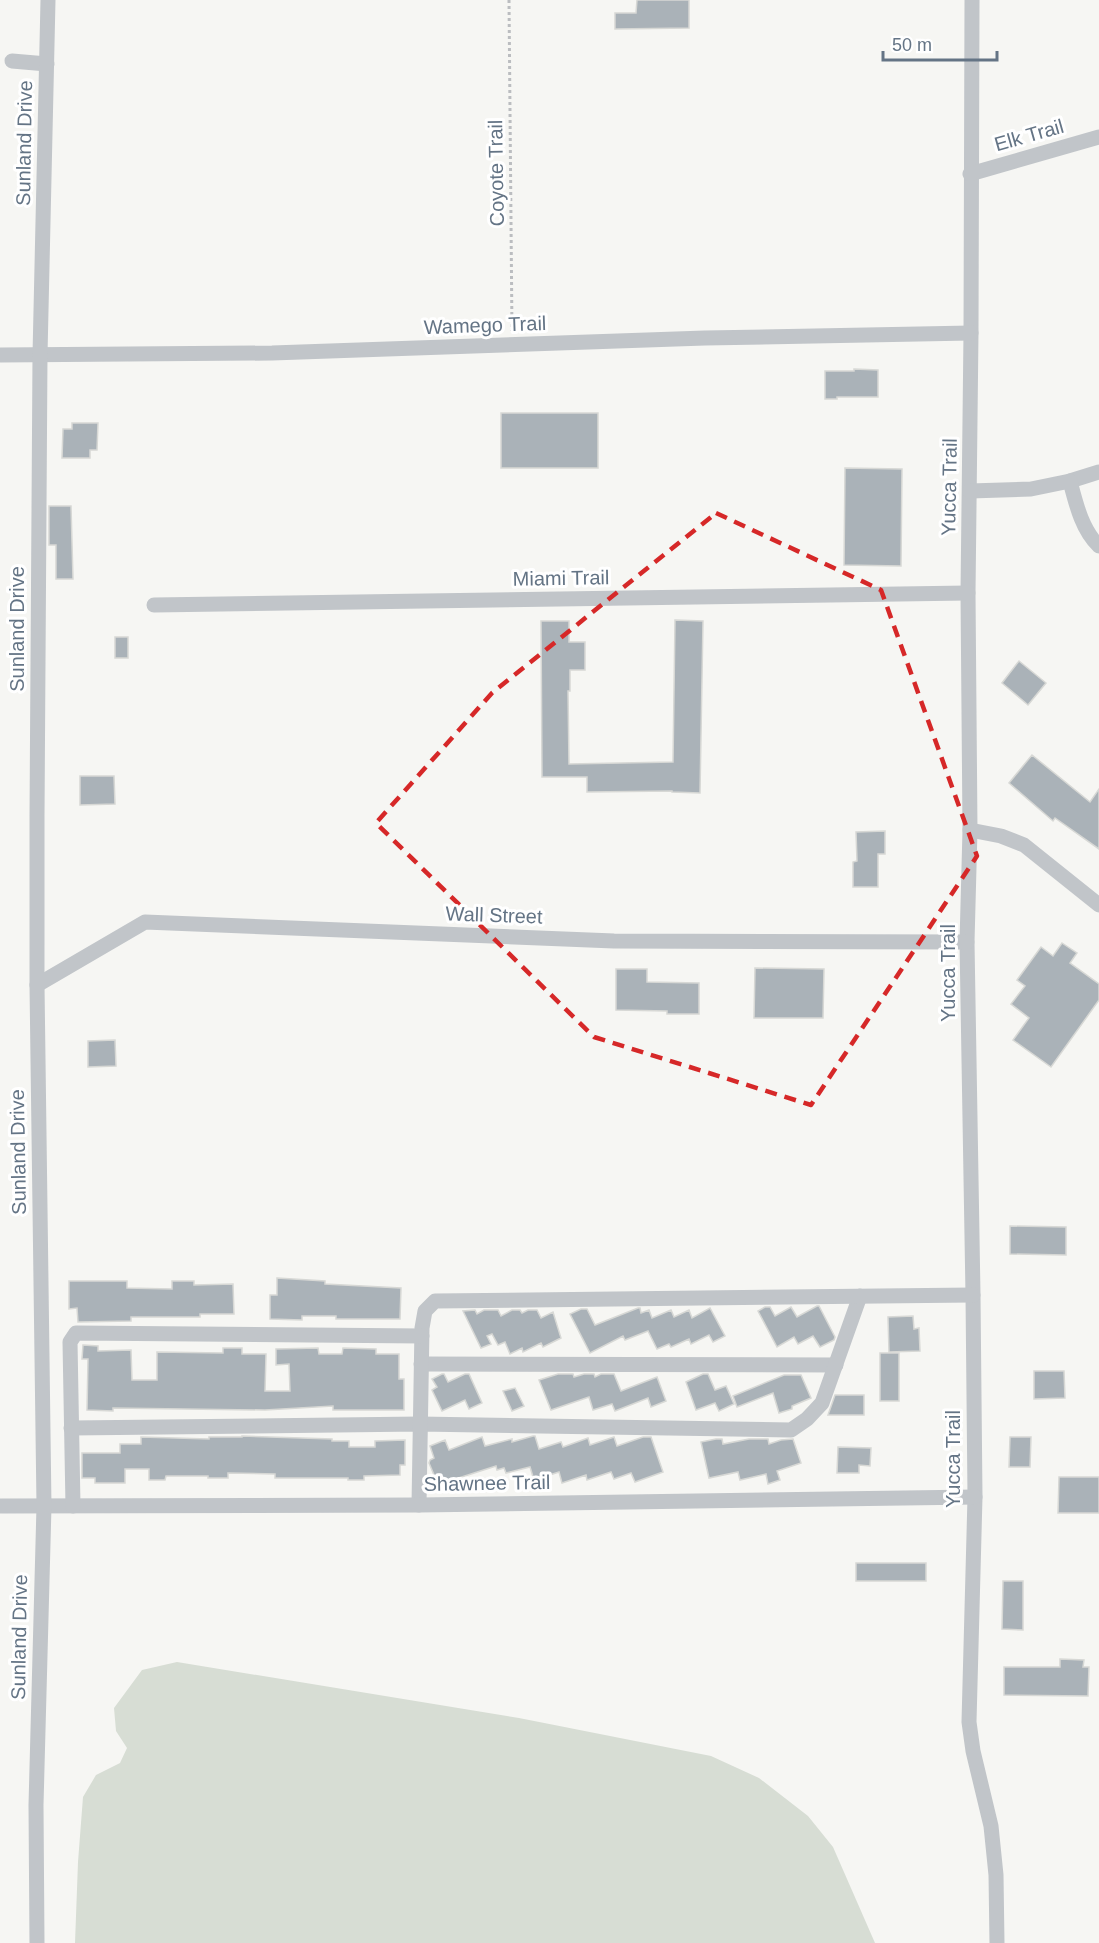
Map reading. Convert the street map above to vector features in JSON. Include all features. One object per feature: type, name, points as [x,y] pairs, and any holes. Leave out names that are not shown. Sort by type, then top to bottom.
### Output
[{"type":"street","name":"Sunland Drive","points":[[38,1943],[36,1805],[44,1506],[37,985],[40,355],[48,0]]},
{"type":"street","name":"Yucca Trail","points":[[972,0],[968,593],[970,830],[967,942],[974,1295],[975,1497],[969,1722],[973,1751],[991,1826],[996,1875],[997,1943]]},
{"type":"street","points":[[12,61],[47,64]]},
{"type":"street","name":"Elk Trail","points":[[970,174],[1099,136]]},
{"type":"street","name":"Wamego Trail","points":[[0,355],[272,353],[705,338],[971,333]]},
{"type":"street","points":[[970,491],[1031,489],[1099,472]]},
{"type":"street","points":[[1070,481],[1080,515],[1093,540],[1099,546]]},
{"type":"street","name":"Miami Trail","points":[[154,605],[968,593]]},
{"type":"street","points":[[970,830],[1001,836],[1024,845],[1099,905]]},
{"type":"street","name":"Wall Street","points":[[37,985],[145,922],[614,941],[967,942]]},
{"type":"street","points":[[419,1505],[422,1336],[425,1311],[435,1301],[974,1295]]},
{"type":"street","points":[[71,1428],[420,1424],[790,1430],[807,1419],[822,1403],[860,1296]]},
{"type":"street","points":[[73,1506],[70,1342],[76,1333],[422,1336]]},
{"type":"street","points":[[421,1364],[836,1365]]},
{"type":"street","name":"Shawnee Trail","points":[[0,1506],[419,1505],[975,1497]]},
{"type":"path","name":"Coyote Trail","points":[[509,0],[513,345]]},
{"type":"highlighted area","points":[[716,513],[881,590],[977,856],[811,1105],[594,1037],[376,823],[492,693]]},
{"type":"shaded area","points":[[177,1662],[519,1718],[711,1756],[759,1778],[808,1816],[833,1847],[875,1943],[75,1943],[83,1797],[96,1775],[120,1763],[127,1748],[116,1731],[114,1708],[142,1670]]},
{"type":"building","points":[[637,0],[689,0],[689,28],[615,29],[615,13],[636,13]]},
{"type":"building","points":[[854,369],[878,370],[878,397],[825,399],[825,371],[854,371]]},
{"type":"building","points":[[501,413],[598,413],[598,468],[501,468]]},
{"type":"building","points":[[72,423],[98,423],[97,450],[90,450],[90,458],[62,458],[63,429],[72,429]]},
{"type":"building","points":[[845,468],[902,469],[901,566],[844,565]]},
{"type":"building","points":[[49,506],[71,506],[73,579],[56,579],[56,545],[49,545]]},
{"type":"building","points":[[675,620],[703,621],[700,793],[587,792],[587,777],[542,777],[541,621],[569,621],[569,642],[585,642],[585,670],[570,670],[569,764],[673,762]]},
{"type":"building","points":[[115,637],[128,637],[128,658],[115,658]]},
{"type":"building","points":[[1019,661],[1046,683],[1028,705],[1002,683]]},
{"type":"building","points":[[1032,755],[1090,802],[1099,789],[1099,849],[1055,818],[1053,821],[1009,783]]},
{"type":"building","points":[[80,776],[114,776],[115,804],[80,805]]},
{"type":"building","points":[[885,831],[885,854],[878,854],[878,887],[853,887],[853,862],[857,861],[856,832]]},
{"type":"building","points":[[1062,943],[1077,953],[1070,963],[1099,984],[1099,1000],[1051,1067],[1013,1040],[1029,1018],[1011,1004],[1025,986],[1017,980],[1041,947],[1053,956]]},
{"type":"building","points":[[755,968],[824,969],[823,1018],[754,1018]]},
{"type":"building","points":[[616,969],[647,969],[647,982],[699,983],[699,1014],[616,1010]]},
{"type":"building","points":[[115,1040],[116,1066],[88,1067],[88,1041]]},
{"type":"building","points":[[1010,1226],[1066,1227],[1066,1255],[1010,1254]]},
{"type":"building","points":[[277,1278],[325,1281],[325,1284],[401,1288],[400,1319],[336,1319],[336,1316],[302,1316],[302,1320],[270,1319],[270,1295],[277,1295]]},
{"type":"building","points":[[69,1281],[127,1281],[127,1288],[172,1289],[172,1281],[194,1281],[194,1285],[233,1284],[234,1314],[200,1314],[200,1317],[131,1317],[131,1321],[78,1322],[77,1308],[69,1309]]},
{"type":"building","points":[[817,1306],[835,1337],[834,1340],[820,1347],[813,1336],[798,1344],[794,1337],[777,1347],[758,1311],[770,1307],[775,1316],[791,1307],[797,1317]]},
{"type":"building","points":[[638,1308],[641,1313],[649,1310],[652,1318],[671,1310],[674,1317],[689,1310],[692,1318],[710,1308],[725,1336],[713,1342],[709,1335],[691,1344],[689,1339],[671,1347],[669,1344],[657,1349],[648,1331],[625,1340],[623,1336],[590,1353],[570,1314],[587,1309],[595,1325]]},
{"type":"building","points":[[475,1310],[477,1314],[484,1310],[498,1310],[501,1316],[512,1310],[520,1310],[522,1313],[537,1310],[541,1318],[553,1312],[561,1338],[543,1347],[541,1343],[523,1352],[522,1348],[510,1354],[505,1342],[498,1345],[492,1334],[487,1336],[491,1344],[481,1348],[463,1311]]},
{"type":"building","points":[[913,1316],[914,1329],[919,1328],[920,1351],[889,1352],[888,1317]]},
{"type":"building","points":[[83,1345],[98,1346],[98,1351],[131,1350],[132,1380],[157,1380],[157,1352],[223,1353],[223,1348],[242,1348],[242,1354],[266,1354],[265,1391],[290,1391],[289,1364],[276,1365],[276,1349],[318,1348],[319,1354],[342,1354],[343,1348],[376,1349],[376,1354],[399,1354],[399,1379],[404,1379],[404,1410],[333,1410],[333,1406],[265,1410],[113,1408],[113,1411],[87,1410],[88,1359],[82,1359]]},
{"type":"building","points":[[880,1353],[899,1353],[899,1401],[880,1401]]},
{"type":"building","points":[[1034,1371],[1064,1371],[1065,1398],[1034,1399]]},
{"type":"building","points":[[442,1374],[448,1382],[469,1374],[482,1403],[469,1409],[465,1400],[442,1411],[432,1390],[437,1387],[432,1379]]},
{"type":"building","points":[[558,1374],[573,1374],[574,1377],[594,1374],[595,1377],[601,1374],[614,1374],[621,1391],[657,1377],[666,1401],[651,1407],[648,1398],[615,1411],[612,1404],[593,1410],[589,1397],[551,1410],[539,1380]]},
{"type":"building","points":[[708,1374],[715,1390],[726,1386],[734,1404],[719,1411],[715,1403],[696,1410],[686,1382]]},
{"type":"building","points":[[784,1375],[801,1375],[811,1398],[792,1406],[792,1409],[779,1413],[773,1393],[737,1407],[733,1396]]},
{"type":"building","points":[[515,1388],[524,1406],[512,1411],[503,1391]]},
{"type":"building","points":[[835,1395],[864,1395],[864,1415],[828,1415]]},
{"type":"building","points":[[535,1436],[539,1449],[561,1442],[563,1447],[588,1438],[590,1445],[614,1437],[617,1446],[643,1437],[651,1437],[663,1472],[635,1482],[631,1473],[614,1479],[611,1472],[587,1480],[586,1475],[562,1483],[559,1472],[534,1480],[530,1467],[506,1473],[504,1468],[497,1470],[496,1466],[446,1482],[445,1479],[437,1482],[429,1463],[434,1458],[430,1446],[445,1440],[449,1450],[482,1437],[485,1446]]},
{"type":"building","points":[[141,1437],[209,1439],[209,1437],[332,1439],[332,1441],[349,1441],[349,1447],[375,1447],[375,1441],[405,1440],[405,1465],[400,1465],[400,1475],[364,1476],[364,1480],[275,1478],[275,1474],[228,1473],[228,1478],[166,1476],[165,1480],[149,1480],[149,1469],[125,1469],[125,1483],[95,1483],[95,1478],[82,1478],[82,1453],[120,1453],[120,1444],[141,1444]]},
{"type":"building","points":[[1010,1437],[1031,1437],[1030,1467],[1009,1467]]},
{"type":"building","points":[[722,1439],[723,1444],[749,1439],[768,1439],[769,1444],[793,1439],[801,1463],[777,1471],[780,1480],[768,1484],[766,1474],[740,1480],[738,1472],[709,1478],[701,1442]]},
{"type":"building","points":[[838,1447],[871,1448],[870,1466],[859,1465],[859,1473],[837,1473]]},
{"type":"building","points":[[1059,1477],[1099,1477],[1099,1513],[1058,1513]]},
{"type":"building","points":[[856,1563],[926,1563],[926,1581],[856,1581]]},
{"type":"building","points":[[1003,1581],[1023,1581],[1023,1630],[1002,1629]]},
{"type":"building","points":[[1060,1659],[1084,1660],[1083,1667],[1089,1667],[1088,1696],[1004,1695],[1004,1667],[1060,1667]]}]
